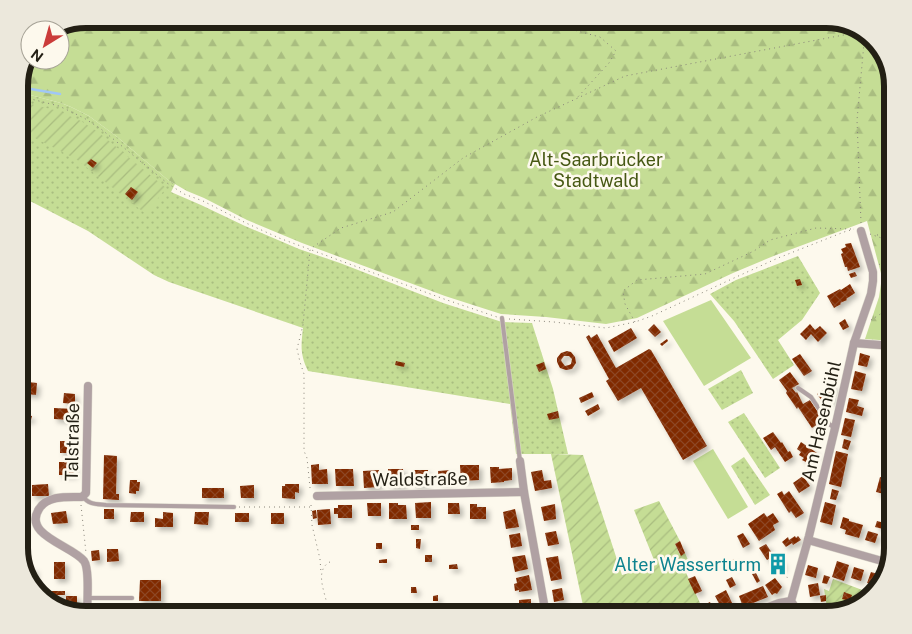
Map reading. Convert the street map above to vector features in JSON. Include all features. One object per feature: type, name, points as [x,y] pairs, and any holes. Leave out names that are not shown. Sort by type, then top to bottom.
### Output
[{"type":"street","name":"Am Hasenbühl","points":[[791,600],[808,540],[854,343],[872,287],[873,276],[869,258],[858,230]]},
{"type":"street","points":[[854,343],[884,345]]},
{"type":"street","name":"Talstraße","points":[[85,562],[44,534],[37,527],[35,518],[37,510],[48,500],[83,496],[86,493],[88,386]]},
{"type":"street","points":[[520,461],[544,606]]},
{"type":"street","name":"Waldstraße","points":[[317,496],[524,492]]},
{"type":"street","points":[[808,540],[883,561]]},
{"type":"street","points":[[85,562],[88,570],[87,606]]},
{"type":"street","points":[[770,606],[791,600],[795,606]]},
{"type":"lane","points":[[502,318],[520,461]]},
{"type":"lane","points":[[798,388],[811,397],[829,424],[835,428]]},
{"type":"lane","points":[[83,496],[89,503],[106,505],[234,507]]},
{"type":"lane","points":[[87,598],[132,598]]},
{"type":"path","points":[[564,27],[600,36],[616,51],[610,62],[576,99]]},
{"type":"path","points":[[310,488],[307,458],[304,451],[304,374],[297,349],[303,325],[310,250],[313,246],[341,228],[393,212],[463,158],[537,118],[625,76],[853,33]]},
{"type":"path","points":[[858,230],[857,120],[864,41]]},
{"type":"path","points":[[28,98],[59,106],[84,118],[101,129],[166,183],[184,194],[203,201],[246,223],[310,250],[502,318],[606,328],[635,322],[660,313],[778,258],[844,232],[858,230]]},
{"type":"path","points":[[635,322],[625,304],[623,291],[637,280],[705,274],[754,251],[770,240],[816,228],[858,230],[884,238]]},
{"type":"path","points":[[875,235],[884,234]]},
{"type":"path","points":[[869,258],[884,267]]},
{"type":"path","points":[[859,328],[884,312]]},
{"type":"path","points":[[81,506],[86,546],[85,562]]},
{"type":"path","points":[[234,507],[311,506],[312,525],[327,606]]},
{"type":"path","points":[[321,573],[323,567],[332,561]]},
{"type":"path","points":[[782,568],[794,588]]},
{"type":"green space","name":"Alt-Saarbrücker Stadtwald","points":[[85,27],[827,27],[852,33],[865,42],[877,56],[884,78],[884,340],[865,339],[879,297],[882,277],[867,221],[733,273],[637,318],[606,324],[501,314],[445,296],[302,243],[247,220],[187,191],[168,180],[89,116],[61,103],[28,94],[29,70],[70,70],[70,30]]},
{"type":"green space","points":[[28,94],[61,103],[89,116],[175,184],[171,192],[245,226],[299,249],[443,303],[502,322],[532,323],[553,389],[568,454],[516,454],[510,404],[308,371],[302,350],[303,328],[169,282],[154,275],[88,231],[28,201]]},
{"type":"green space","points":[[28,103],[58,111],[81,121],[98,132],[166,188],[146,214],[76,159],[29,135]]},
{"type":"green space","points":[[798,256],[820,293],[802,320],[778,340],[794,365],[773,379],[734,321],[710,294],[736,280]]},
{"type":"green space","points":[[711,300],[751,358],[704,386],[663,321]]},
{"type":"green space","points":[[741,370],[753,393],[722,410],[708,389]]},
{"type":"green space","points":[[744,413],[780,468],[765,478],[728,422]]},
{"type":"green space","points":[[713,449],[748,507],[728,519],[693,461]]},
{"type":"green space","points":[[551,454],[583,455],[622,575],[656,565],[634,510],[659,501],[680,541],[675,544],[680,555],[685,553],[688,560],[682,564],[700,603],[653,606],[652,604],[646,606],[583,606]]},
{"type":"green space","points":[[744,457],[770,495],[755,505],[731,466]]},
{"type":"green space","points":[[833,579],[866,591],[859,597],[842,605],[827,606],[824,589],[829,591]]},
{"type":"building","points":[[91,159],[97,163],[93,168],[87,163]]},
{"type":"building","points":[[131,187],[138,192],[132,200],[125,194]]},
{"type":"building","points":[[851,243],[860,267],[848,271],[847,267],[845,267],[841,249],[846,247],[845,244]]},
{"type":"building","points":[[855,272],[857,276],[851,278],[849,274]]},
{"type":"building","points":[[800,279],[802,285],[797,286],[795,280]]},
{"type":"building","points":[[850,284],[855,293],[834,308],[827,296]]},
{"type":"building","points":[[845,319],[849,327],[843,330],[839,323]]},
{"type":"building","points":[[654,324],[661,332],[655,337],[648,330]]},
{"type":"building","points":[[810,324],[815,330],[820,326],[827,333],[818,342],[811,334],[806,340],[800,334]]},
{"type":"building","points":[[631,328],[637,338],[614,352],[608,341]]},
{"type":"building","points":[[597,334],[616,368],[649,349],[651,350],[707,446],[683,460],[641,388],[618,401],[606,381],[609,379],[586,337],[589,335],[591,338]]},
{"type":"building","points":[[667,339],[668,341],[662,346],[660,344]]},
{"type":"building","points":[[571,352],[575,357],[576,363],[572,369],[560,368],[557,358],[561,353]],"holes":[[[564,356],[569,356],[572,359],[571,364],[565,366],[561,360]]]},
{"type":"building","points":[[860,353],[870,356],[867,367],[858,365]]},
{"type":"building","points":[[800,354],[812,371],[804,376],[792,359]]},
{"type":"building","points":[[396,361],[405,363],[404,367],[395,365]]},
{"type":"building","points":[[544,362],[546,369],[539,372],[536,365]]},
{"type":"building","points":[[855,371],[866,374],[862,391],[851,389]]},
{"type":"building","points":[[790,372],[799,384],[792,388],[797,392],[803,404],[810,400],[824,421],[819,425],[812,428],[786,393],[787,391],[779,380]]},
{"type":"building","points":[[28,382],[37,383],[36,395],[28,394]]},
{"type":"building","points":[[832,384],[835,390],[830,393],[833,399],[825,405],[817,394]]},
{"type":"building","points":[[592,392],[594,397],[581,403],[579,398]]},
{"type":"building","points":[[64,393],[75,394],[75,404],[63,403]]},
{"type":"building","points":[[849,398],[859,400],[857,406],[864,408],[862,416],[846,412]]},
{"type":"building","points":[[598,404],[600,409],[588,416],[585,411]]},
{"type":"building","points":[[54,408],[74,409],[73,420],[54,419]]},
{"type":"building","points":[[558,411],[559,418],[549,420],[547,414]]},
{"type":"building","points":[[845,418],[855,420],[851,437],[841,435]]},
{"type":"building","points":[[773,432],[793,457],[785,462],[775,447],[771,450],[763,438]]},
{"type":"building","points":[[844,439],[851,441],[848,450],[842,448]]},
{"type":"building","points":[[60,441],[74,441],[74,453],[60,453]]},
{"type":"building","points":[[801,442],[817,453],[811,462],[802,460],[804,458],[799,455],[801,452],[797,449]]},
{"type":"building","points":[[836,451],[848,454],[841,487],[829,484]]},
{"type":"building","points":[[104,455],[117,456],[116,494],[119,494],[119,500],[103,499]]},
{"type":"building","points":[[59,462],[74,462],[74,475],[59,475]]},
{"type":"building","points":[[319,464],[319,470],[327,469],[328,484],[312,484],[311,465]]},
{"type":"building","points":[[460,465],[479,465],[479,480],[461,481]]},
{"type":"building","points":[[490,467],[499,467],[499,469],[512,468],[512,480],[491,483]]},
{"type":"building","points":[[335,469],[353,469],[354,486],[336,486]]},
{"type":"building","points":[[388,469],[403,469],[404,486],[388,486]]},
{"type":"building","points":[[379,470],[379,487],[364,488],[363,471]]},
{"type":"building","points":[[413,470],[428,470],[428,482],[425,482],[426,485],[412,485]]},
{"type":"building","points":[[452,470],[452,482],[439,483],[438,471]]},
{"type":"building","points":[[542,470],[544,481],[551,480],[552,488],[535,491],[531,472]]},
{"type":"building","points":[[803,476],[810,486],[799,493],[793,483]]},
{"type":"building","points":[[880,477],[884,478],[884,494],[876,492]]},
{"type":"building","points":[[130,480],[140,482],[139,491],[136,491],[136,494],[129,493]]},
{"type":"building","points":[[48,484],[49,496],[32,496],[32,485]]},
{"type":"building","points":[[285,484],[299,484],[299,493],[295,492],[295,499],[282,498],[282,486],[285,486]]},
{"type":"building","points":[[254,485],[254,498],[241,498],[240,486]]},
{"type":"building","points":[[202,488],[224,488],[224,498],[202,498]]},
{"type":"building","points":[[832,489],[839,491],[836,500],[830,499]]},
{"type":"building","points":[[782,491],[784,495],[789,491],[804,513],[796,518],[791,511],[789,513],[777,494]]},
{"type":"building","points":[[431,502],[431,518],[416,518],[415,503]]},
{"type":"building","points":[[825,502],[836,505],[832,525],[820,522]]},
{"type":"building","points":[[367,503],[381,503],[381,516],[368,516]]},
{"type":"building","points":[[389,503],[406,505],[407,519],[389,519]]},
{"type":"building","points":[[448,503],[459,503],[460,514],[448,514]]},
{"type":"building","points":[[470,504],[477,504],[477,507],[486,507],[486,519],[470,519]]},
{"type":"building","points":[[555,504],[556,519],[544,521],[541,507]]},
{"type":"building","points":[[338,505],[352,505],[352,518],[338,518],[338,514],[334,514],[334,508],[338,508]]},
{"type":"building","points":[[104,509],[114,509],[114,519],[104,519]]},
{"type":"building","points":[[330,509],[331,524],[318,525],[317,510]]},
{"type":"building","points":[[515,509],[519,527],[506,529],[503,512]]},
{"type":"building","points":[[316,510],[317,518],[313,519],[312,511]]},
{"type":"building","points":[[66,511],[68,523],[53,524],[51,513]]},
{"type":"building","points":[[131,512],[144,512],[144,522],[130,522]]},
{"type":"building","points":[[163,512],[173,513],[173,527],[155,527],[155,518],[163,519]]},
{"type":"building","points":[[195,512],[209,512],[208,525],[194,524]]},
{"type":"building","points":[[235,513],[249,513],[249,522],[235,522]]},
{"type":"building","points":[[271,513],[284,513],[284,524],[271,524]]},
{"type":"building","points":[[764,513],[767,517],[773,513],[779,522],[773,525],[775,530],[759,541],[748,524]]},
{"type":"building","points":[[843,517],[863,525],[859,538],[845,534],[846,530],[840,528]]},
{"type":"building","points":[[877,521],[884,523],[884,535],[881,534],[883,529],[875,527]]},
{"type":"building","points":[[411,525],[419,525],[419,530],[411,530]]},
{"type":"building","points":[[556,531],[559,544],[548,546],[545,533]]},
{"type":"building","points":[[868,531],[878,534],[875,543],[865,540]]},
{"type":"building","points":[[520,533],[522,546],[511,548],[509,535]]},
{"type":"building","points":[[743,533],[750,544],[743,548],[737,536]]},
{"type":"building","points":[[795,536],[796,538],[798,536],[801,540],[793,545],[792,543],[786,547],[782,542],[788,537],[789,540]]},
{"type":"building","points":[[416,539],[421,539],[420,549],[416,548]]},
{"type":"building","points":[[680,541],[685,553],[681,556],[675,544]]},
{"type":"building","points":[[376,543],[382,543],[382,549],[376,549]]},
{"type":"building","points":[[766,544],[774,556],[767,560],[759,548]]},
{"type":"building","points":[[107,549],[118,549],[119,561],[107,562]]},
{"type":"building","points":[[99,550],[100,560],[92,561],[91,551]]},
{"type":"building","points":[[425,555],[432,555],[432,562],[425,562]]},
{"type":"building","points":[[525,555],[528,569],[515,572],[512,557]]},
{"type":"building","points":[[558,556],[562,579],[551,581],[546,558]]},
{"type":"building","points":[[387,559],[387,563],[379,563],[379,560]]},
{"type":"building","points":[[734,559],[738,565],[735,567],[731,561]]},
{"type":"building","name":"Alter Wasserturm","points":[[778,560],[783,565],[778,570],[773,565]]},
{"type":"building","points":[[837,561],[849,565],[844,581],[832,577]]},
{"type":"building","points":[[54,562],[65,562],[65,579],[54,579]]},
{"type":"building","points":[[457,564],[458,569],[449,569],[449,565]]},
{"type":"building","points":[[808,565],[818,568],[816,578],[805,575]]},
{"type":"building","points":[[854,567],[864,570],[861,581],[851,578]]},
{"type":"building","points":[[871,572],[879,574],[872,584],[867,583]]},
{"type":"building","points":[[756,573],[760,581],[757,583],[752,574]]},
{"type":"building","points":[[529,575],[532,590],[515,591],[514,584],[517,583],[516,578]]},
{"type":"building","points":[[824,575],[830,577],[827,584],[822,583]]},
{"type":"building","points":[[695,576],[702,591],[695,594],[688,579]]},
{"type":"building","points":[[732,577],[736,585],[730,588],[726,580]]},
{"type":"building","points":[[775,578],[782,587],[777,594],[772,595],[765,585]]},
{"type":"building","points":[[140,580],[161,580],[161,601],[139,601]]},
{"type":"building","points":[[818,583],[820,595],[810,597],[808,585]]},
{"type":"building","points":[[763,586],[768,597],[743,606],[739,596]]},
{"type":"building","points":[[411,587],[416,587],[417,593],[411,593]]},
{"type":"building","points":[[562,588],[564,600],[554,602],[552,590]]},
{"type":"building","points":[[726,590],[733,605],[720,606],[715,596]]},
{"type":"building","points":[[50,591],[65,591],[65,595],[50,595]]},
{"type":"building","points":[[844,592],[852,595],[850,601],[842,599]]},
{"type":"building","points":[[438,595],[438,601],[433,601],[433,596]]},
{"type":"building","points":[[826,595],[826,601],[821,602],[820,596]]},
{"type":"building","points":[[66,596],[77,596],[77,606],[66,603]]},
{"type":"building","points":[[531,599],[531,606],[519,606],[519,600]]},
{"type":"building","points":[[710,602],[712,606],[702,606]]},
{"type":"waterway","points":[[28,89],[60,94]]},
{"type":"place","name":"Alter Wasserturm","points":[[778,564]]}]
